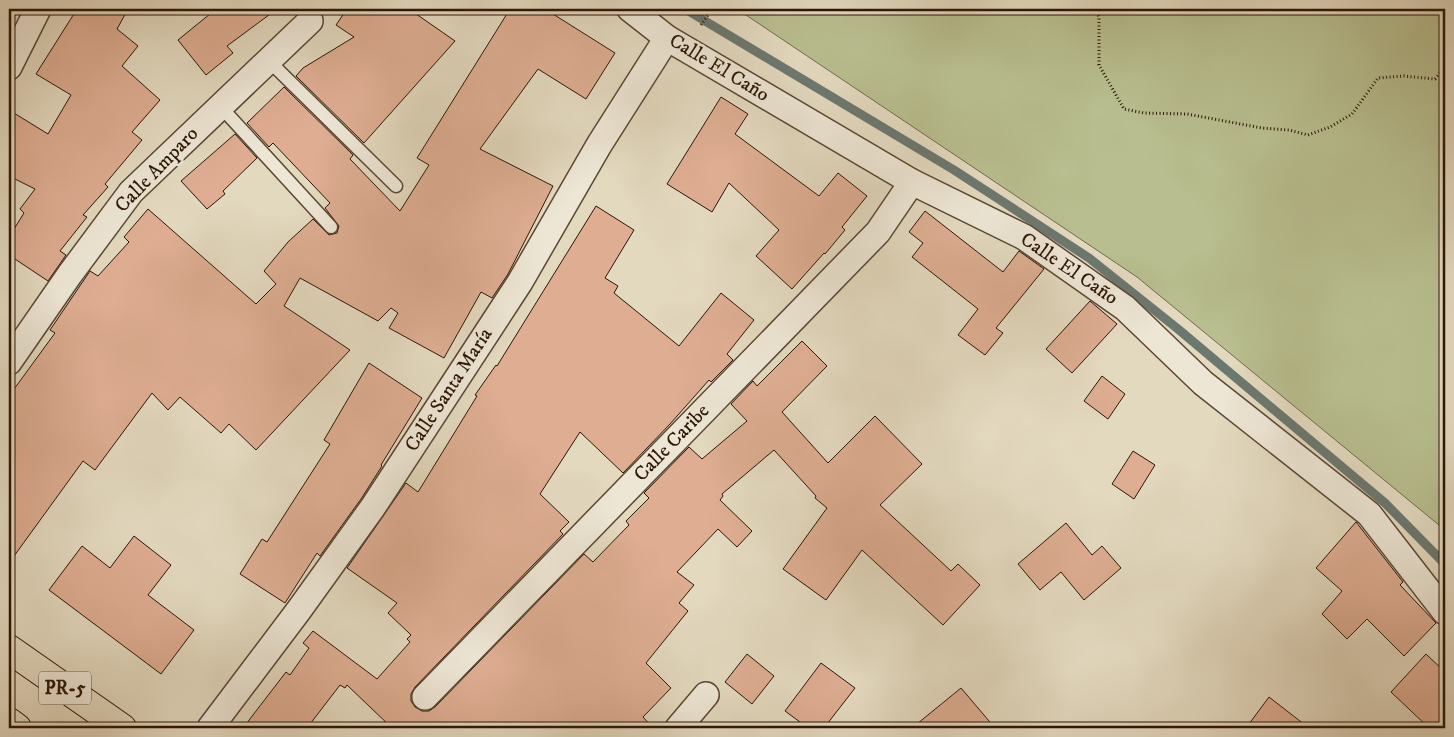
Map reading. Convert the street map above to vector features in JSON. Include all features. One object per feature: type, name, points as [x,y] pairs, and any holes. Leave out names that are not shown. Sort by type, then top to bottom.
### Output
[{"type":"main road","name":"PR-5","points":[[9,649],[122,728]]},
{"type":"main road","points":[[9,722],[17,728]]},
{"type":"street","points":[[9,66],[38,9]]},
{"type":"street","name":"Calle El Caño","points":[[630,9],[667,38],[912,182],[1024,236],[1125,308],[1203,383],[1369,514],[1445,612]]},
{"type":"street","name":"Calle Amparo","points":[[9,362],[130,192],[310,21]]},
{"type":"street","name":"Calle Santa María","points":[[210,728],[299,610],[378,499],[520,282],[599,145],[667,38]]},
{"type":"street","name":"Calle Caribe","points":[[424,697],[878,232],[912,182]]},
{"type":"street","points":[[678,728],[706,695]]},
{"type":"lane","points":[[268,60],[396,186]]},
{"type":"lane","points":[[220,106],[331,227]]},
{"type":"path","points":[[1095,9],[1099,17],[1099,65],[1124,109],[1144,113],[1186,114],[1262,128],[1289,130],[1308,135],[1330,127],[1352,114],[1378,78],[1404,76],[1435,79],[1445,67]]},
{"type":"green space","points":[[737,9],[1445,9],[1445,530],[1137,277]]},
{"type":"building","points":[[77,9],[128,9],[117,29],[138,46],[122,66],[160,100],[132,132],[142,140],[105,184],[108,187],[83,215],[87,217],[60,251],[66,255],[48,281],[9,255],[9,237],[24,213],[20,209],[35,189],[9,176],[9,110],[48,134],[71,95],[36,74]]},
{"type":"building","points":[[216,9],[277,9],[227,46],[233,53],[206,75],[178,40]]},
{"type":"building","points":[[347,9],[409,9],[455,41],[364,143],[296,76],[303,68],[354,37],[336,25]]},
{"type":"building","points":[[510,9],[545,9],[615,53],[586,99],[538,69],[480,149],[553,186],[508,274],[492,298],[481,292],[444,358],[389,328],[398,313],[391,308],[378,321],[300,278],[284,306],[350,350],[256,450],[229,424],[221,433],[180,397],[168,410],[152,393],[95,470],[83,461],[9,563],[9,396],[55,333],[50,330],[90,271],[98,276],[129,242],[124,237],[148,209],[256,304],[276,284],[264,271],[288,242],[313,219],[329,235],[337,233],[339,226],[325,208],[330,203],[273,143],[269,147],[247,123],[284,87],[353,155],[350,159],[400,211],[429,165],[417,158]]},
{"type":"building","points":[[721,97],[748,114],[735,134],[819,196],[838,173],[867,196],[842,227],[845,230],[792,289],[756,256],[779,230],[729,183],[712,212],[667,184]]},
{"type":"building","points":[[235,134],[257,158],[223,191],[225,194],[207,209],[181,181]]},
{"type":"building","points":[[596,206],[634,230],[605,278],[618,286],[614,293],[679,346],[721,293],[754,320],[727,354],[733,360],[711,382],[709,380],[623,473],[580,432],[540,494],[569,522],[560,531],[563,534],[415,687],[411,694],[411,701],[415,707],[422,711],[429,711],[435,707],[584,554],[593,562],[629,525],[626,521],[649,498],[644,493],[689,447],[702,459],[747,421],[731,404],[753,381],[757,386],[802,341],[827,366],[782,412],[828,463],[875,416],[922,464],[880,505],[951,571],[958,564],[980,585],[943,625],[862,550],[826,600],[783,569],[827,508],[815,498],[816,496],[774,450],[722,494],[723,496],[720,500],[752,531],[737,547],[718,529],[677,572],[694,585],[679,603],[688,611],[646,663],[671,688],[643,717],[653,728],[392,728],[347,685],[345,688],[340,685],[307,728],[243,728],[286,672],[290,675],[309,648],[303,643],[313,631],[377,679],[410,642],[407,639],[411,635],[388,613],[397,603],[347,568],[406,483],[418,492],[477,396],[475,395],[497,366]]},
{"type":"building","points":[[925,211],[1003,272],[1019,251],[1044,269],[996,328],[1003,333],[985,355],[958,335],[978,309],[912,257],[923,243],[909,232]]},
{"type":"building","points":[[1090,301],[1117,324],[1072,373],[1046,349]]},
{"type":"building","points":[[369,363],[422,398],[361,499],[320,556],[317,553],[285,603],[240,574],[262,539],[267,542],[330,444],[324,440]]},
{"type":"building","points":[[1102,376],[1125,394],[1108,419],[1084,401]]},
{"type":"building","points":[[1133,451],[1155,465],[1134,499],[1112,484]]},
{"type":"building","points":[[1356,522],[1403,582],[1400,585],[1436,623],[1404,656],[1367,619],[1347,639],[1322,614],[1342,591],[1316,568]]},
{"type":"building","points":[[1066,523],[1092,555],[1102,546],[1121,568],[1084,600],[1061,572],[1040,590],[1018,564]]},
{"type":"building","points":[[134,536],[171,565],[148,595],[194,630],[161,674],[49,590],[82,546],[110,568]]},
{"type":"building","points":[[747,654],[774,676],[752,704],[725,682]]},
{"type":"building","points":[[1426,654],[1445,672],[1445,728],[1429,728],[1391,692]]},
{"type":"building","points":[[821,663],[855,688],[824,728],[808,728],[785,711]]},
{"type":"building","points":[[961,688],[995,728],[912,728]]},
{"type":"building","points":[[1269,697],[1309,728],[1246,728]]},
{"type":"waterway","points":[[685,9],[954,170],[1089,258],[1178,329],[1385,503],[1445,564]]}]
